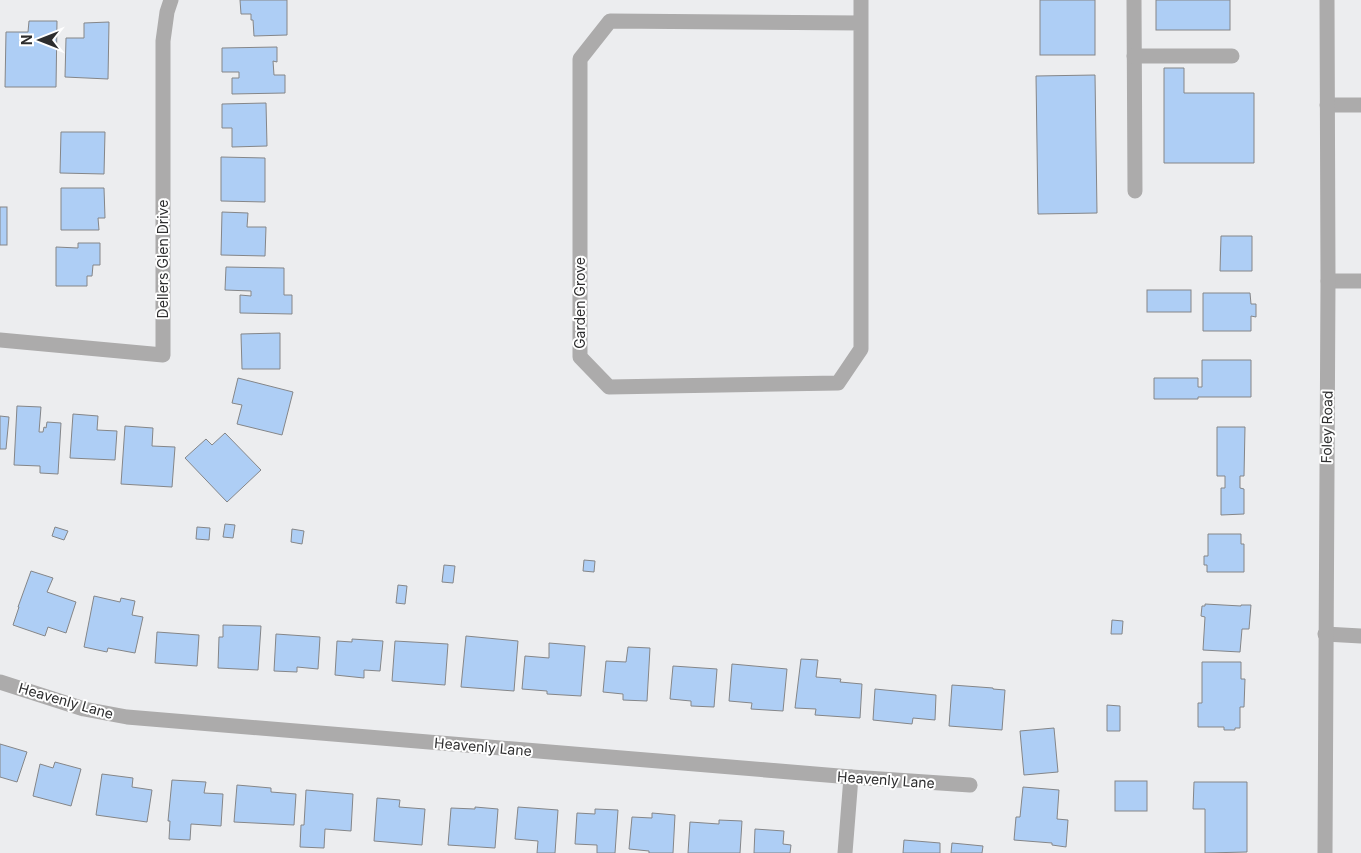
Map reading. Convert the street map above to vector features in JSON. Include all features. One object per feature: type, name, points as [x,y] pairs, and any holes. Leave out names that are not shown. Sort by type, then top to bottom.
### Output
[{"type":"street","name":"Dellers Glen Drive","points":[[0,340],[162,355],[163,41],[167,12],[171,0]]},
{"type":"street","name":"Garden Grove","points":[[861,0],[861,23],[861,350],[838,383],[609,387],[580,357],[580,60],[610,21],[861,23]]},
{"type":"street","points":[[1134,0],[1135,190]]},
{"type":"street","name":"Foley Road","points":[[1324,853],[1328,281],[1327,0]]},
{"type":"street","points":[[1134,56],[1232,56]]},
{"type":"street","points":[[1327,106],[1361,105]]},
{"type":"street","points":[[1328,281],[1361,281]]},
{"type":"street","points":[[1325,634],[1361,636]]},
{"type":"street","name":"Heavenly Lane","points":[[0,682],[84,709],[127,717],[851,777],[970,785]]},
{"type":"street","points":[[845,853],[851,777]]},
{"type":"building","points":[[240,0],[287,0],[287,35],[254,36],[251,14],[241,14]]},
{"type":"building","points":[[1040,0],[1095,0],[1095,55],[1040,55]]},
{"type":"building","points":[[1156,0],[1230,0],[1230,30],[1156,30]]},
{"type":"building","points":[[29,21],[57,21],[56,87],[5,87],[6,32],[28,32]]},
{"type":"building","points":[[109,22],[108,79],[65,77],[66,38],[84,38],[84,23]]},
{"type":"building","points":[[277,47],[277,62],[273,61],[274,75],[285,75],[285,93],[232,94],[232,78],[239,78],[239,72],[222,72],[222,48]]},
{"type":"building","points":[[1164,68],[1184,68],[1184,93],[1254,93],[1254,163],[1164,163]]},
{"type":"building","points":[[1095,75],[1097,213],[1038,214],[1036,76]]},
{"type":"building","points":[[266,103],[267,146],[232,147],[232,128],[222,128],[222,104]]},
{"type":"building","points":[[61,132],[105,132],[104,174],[60,173]]},
{"type":"building","points":[[221,157],[265,158],[265,202],[221,201]]},
{"type":"building","points":[[61,188],[104,188],[105,218],[98,218],[99,230],[61,230]]},
{"type":"building","points":[[0,207],[7,207],[7,245],[0,245]]},
{"type":"building","points":[[222,212],[248,213],[247,227],[266,227],[265,256],[221,255]]},
{"type":"building","points":[[1221,236],[1252,236],[1252,271],[1220,271]]},
{"type":"building","points":[[78,243],[100,243],[100,265],[93,265],[92,276],[87,276],[87,286],[56,286],[56,247],[78,248]]},
{"type":"building","points":[[226,267],[284,268],[284,295],[292,295],[292,314],[240,313],[240,295],[251,296],[251,291],[225,290]]},
{"type":"building","points":[[1147,290],[1191,290],[1191,312],[1147,312]]},
{"type":"building","points":[[1203,293],[1250,293],[1251,304],[1256,304],[1256,317],[1251,316],[1251,331],[1203,331]]},
{"type":"building","points":[[280,333],[280,369],[242,369],[241,334]]},
{"type":"building","points":[[1202,360],[1251,360],[1251,397],[1154,399],[1154,378],[1198,378],[1198,387],[1202,387]]},
{"type":"building","points":[[238,378],[293,392],[282,435],[237,424],[242,405],[232,403]]},
{"type":"building","points":[[17,406],[41,407],[39,432],[43,432],[47,422],[61,423],[58,474],[40,473],[40,466],[14,465]]},
{"type":"building","points":[[73,414],[98,416],[97,430],[117,431],[115,460],[70,458]]},
{"type":"building","points":[[0,416],[9,417],[6,449],[0,449]]},
{"type":"building","points":[[125,426],[153,428],[152,446],[175,447],[172,487],[121,484]]},
{"type":"building","points":[[1217,427],[1245,427],[1244,476],[1240,476],[1240,488],[1244,489],[1244,514],[1221,515],[1221,488],[1225,488],[1225,476],[1217,476]]},
{"type":"building","points":[[225,433],[261,470],[227,502],[185,458],[206,439],[212,445]]},
{"type":"building","points":[[225,524],[235,525],[233,538],[223,537]]},
{"type":"building","points":[[55,527],[68,531],[64,540],[52,536]]},
{"type":"building","points":[[197,527],[210,528],[209,540],[196,539]]},
{"type":"building","points":[[292,529],[304,531],[302,544],[291,542]]},
{"type":"building","points":[[1208,534],[1241,534],[1241,544],[1244,544],[1244,572],[1207,572],[1207,565],[1204,565],[1204,556],[1208,556]]},
{"type":"building","points":[[584,560],[595,561],[594,572],[583,571]]},
{"type":"building","points":[[444,565],[455,566],[453,583],[442,582]]},
{"type":"building","points":[[31,571],[53,578],[47,592],[76,602],[66,633],[48,627],[45,636],[13,625]]},
{"type":"building","points":[[398,585],[407,586],[405,604],[396,603]]},
{"type":"building","points":[[94,596],[120,602],[121,598],[135,601],[132,615],[143,617],[135,653],[108,648],[107,652],[84,647]]},
{"type":"building","points":[[1205,604],[1251,605],[1249,629],[1242,629],[1240,652],[1203,650],[1205,617],[1201,616],[1202,606],[1205,606]]},
{"type":"building","points":[[1112,620],[1123,621],[1122,634],[1111,634]]},
{"type":"building","points":[[223,625],[261,626],[258,670],[218,668],[219,637],[223,637]]},
{"type":"building","points":[[157,632],[199,635],[197,666],[155,663]]},
{"type":"building","points":[[276,634],[320,637],[318,669],[297,667],[297,672],[274,671]]},
{"type":"building","points":[[466,636],[518,641],[514,691],[461,687]]},
{"type":"building","points":[[352,639],[383,641],[380,671],[364,670],[364,678],[335,675],[337,641],[352,642]]},
{"type":"building","points":[[395,641],[448,644],[445,685],[392,681]]},
{"type":"building","points":[[549,643],[585,646],[581,696],[547,694],[547,691],[522,689],[525,656],[549,658]]},
{"type":"building","points":[[628,647],[650,648],[647,701],[623,700],[623,694],[603,692],[606,661],[626,662]]},
{"type":"building","points":[[801,659],[818,660],[816,677],[841,679],[840,682],[862,684],[860,718],[815,715],[816,709],[795,708]]},
{"type":"building","points":[[1202,662],[1241,662],[1241,679],[1245,679],[1244,707],[1240,707],[1240,728],[1224,730],[1224,727],[1198,727],[1198,703],[1202,703]]},
{"type":"building","points":[[732,664],[787,669],[783,711],[751,709],[752,703],[729,701]]},
{"type":"building","points":[[673,666],[717,669],[714,707],[691,706],[691,701],[670,699]]},
{"type":"building","points":[[952,685],[1005,690],[1002,730],[949,726]]},
{"type":"building","points":[[875,689],[936,695],[935,720],[913,718],[912,724],[873,720]]},
{"type":"building","points":[[1107,705],[1120,706],[1120,731],[1107,731]]},
{"type":"building","points":[[1054,728],[1058,772],[1024,775],[1020,731]]},
{"type":"building","points":[[0,744],[27,752],[17,782],[0,777]]},
{"type":"building","points":[[55,762],[81,769],[71,806],[33,796],[40,764],[53,768]]},
{"type":"building","points":[[102,774],[133,778],[132,787],[152,790],[147,822],[96,815]]},
{"type":"building","points":[[172,780],[206,782],[204,793],[223,794],[221,826],[191,824],[190,840],[169,839],[170,821],[168,821]]},
{"type":"building","points":[[1115,781],[1147,781],[1147,811],[1115,811]]},
{"type":"building","points":[[1194,782],[1247,782],[1247,852],[1205,853],[1205,809],[1193,809]]},
{"type":"building","points":[[237,785],[271,788],[271,792],[296,794],[294,825],[234,822]]},
{"type":"building","points":[[1023,787],[1059,790],[1057,819],[1068,820],[1066,847],[1052,845],[1052,843],[1014,840],[1016,817],[1020,817]]},
{"type":"building","points":[[306,790],[353,794],[351,831],[325,829],[324,848],[300,847],[301,825],[304,825]]},
{"type":"building","points":[[377,798],[400,800],[399,807],[425,809],[422,845],[374,841]]},
{"type":"building","points":[[475,807],[498,809],[495,848],[448,845],[451,808],[475,809]]},
{"type":"building","points":[[518,807],[558,810],[555,853],[537,853],[538,841],[515,839]]},
{"type":"building","points":[[595,809],[618,810],[615,853],[597,853],[597,845],[575,844],[577,813],[595,814]]},
{"type":"building","points":[[652,813],[675,815],[673,853],[649,853],[649,851],[629,849],[632,817],[652,818]]},
{"type":"building","points":[[719,820],[742,821],[740,853],[688,853],[690,822],[719,824]]},
{"type":"building","points":[[755,829],[784,831],[783,844],[791,845],[790,853],[754,853]]},
{"type":"building","points":[[904,840],[940,843],[940,853],[903,853]]},
{"type":"building","points":[[952,843],[983,846],[982,853],[951,853]]}]
